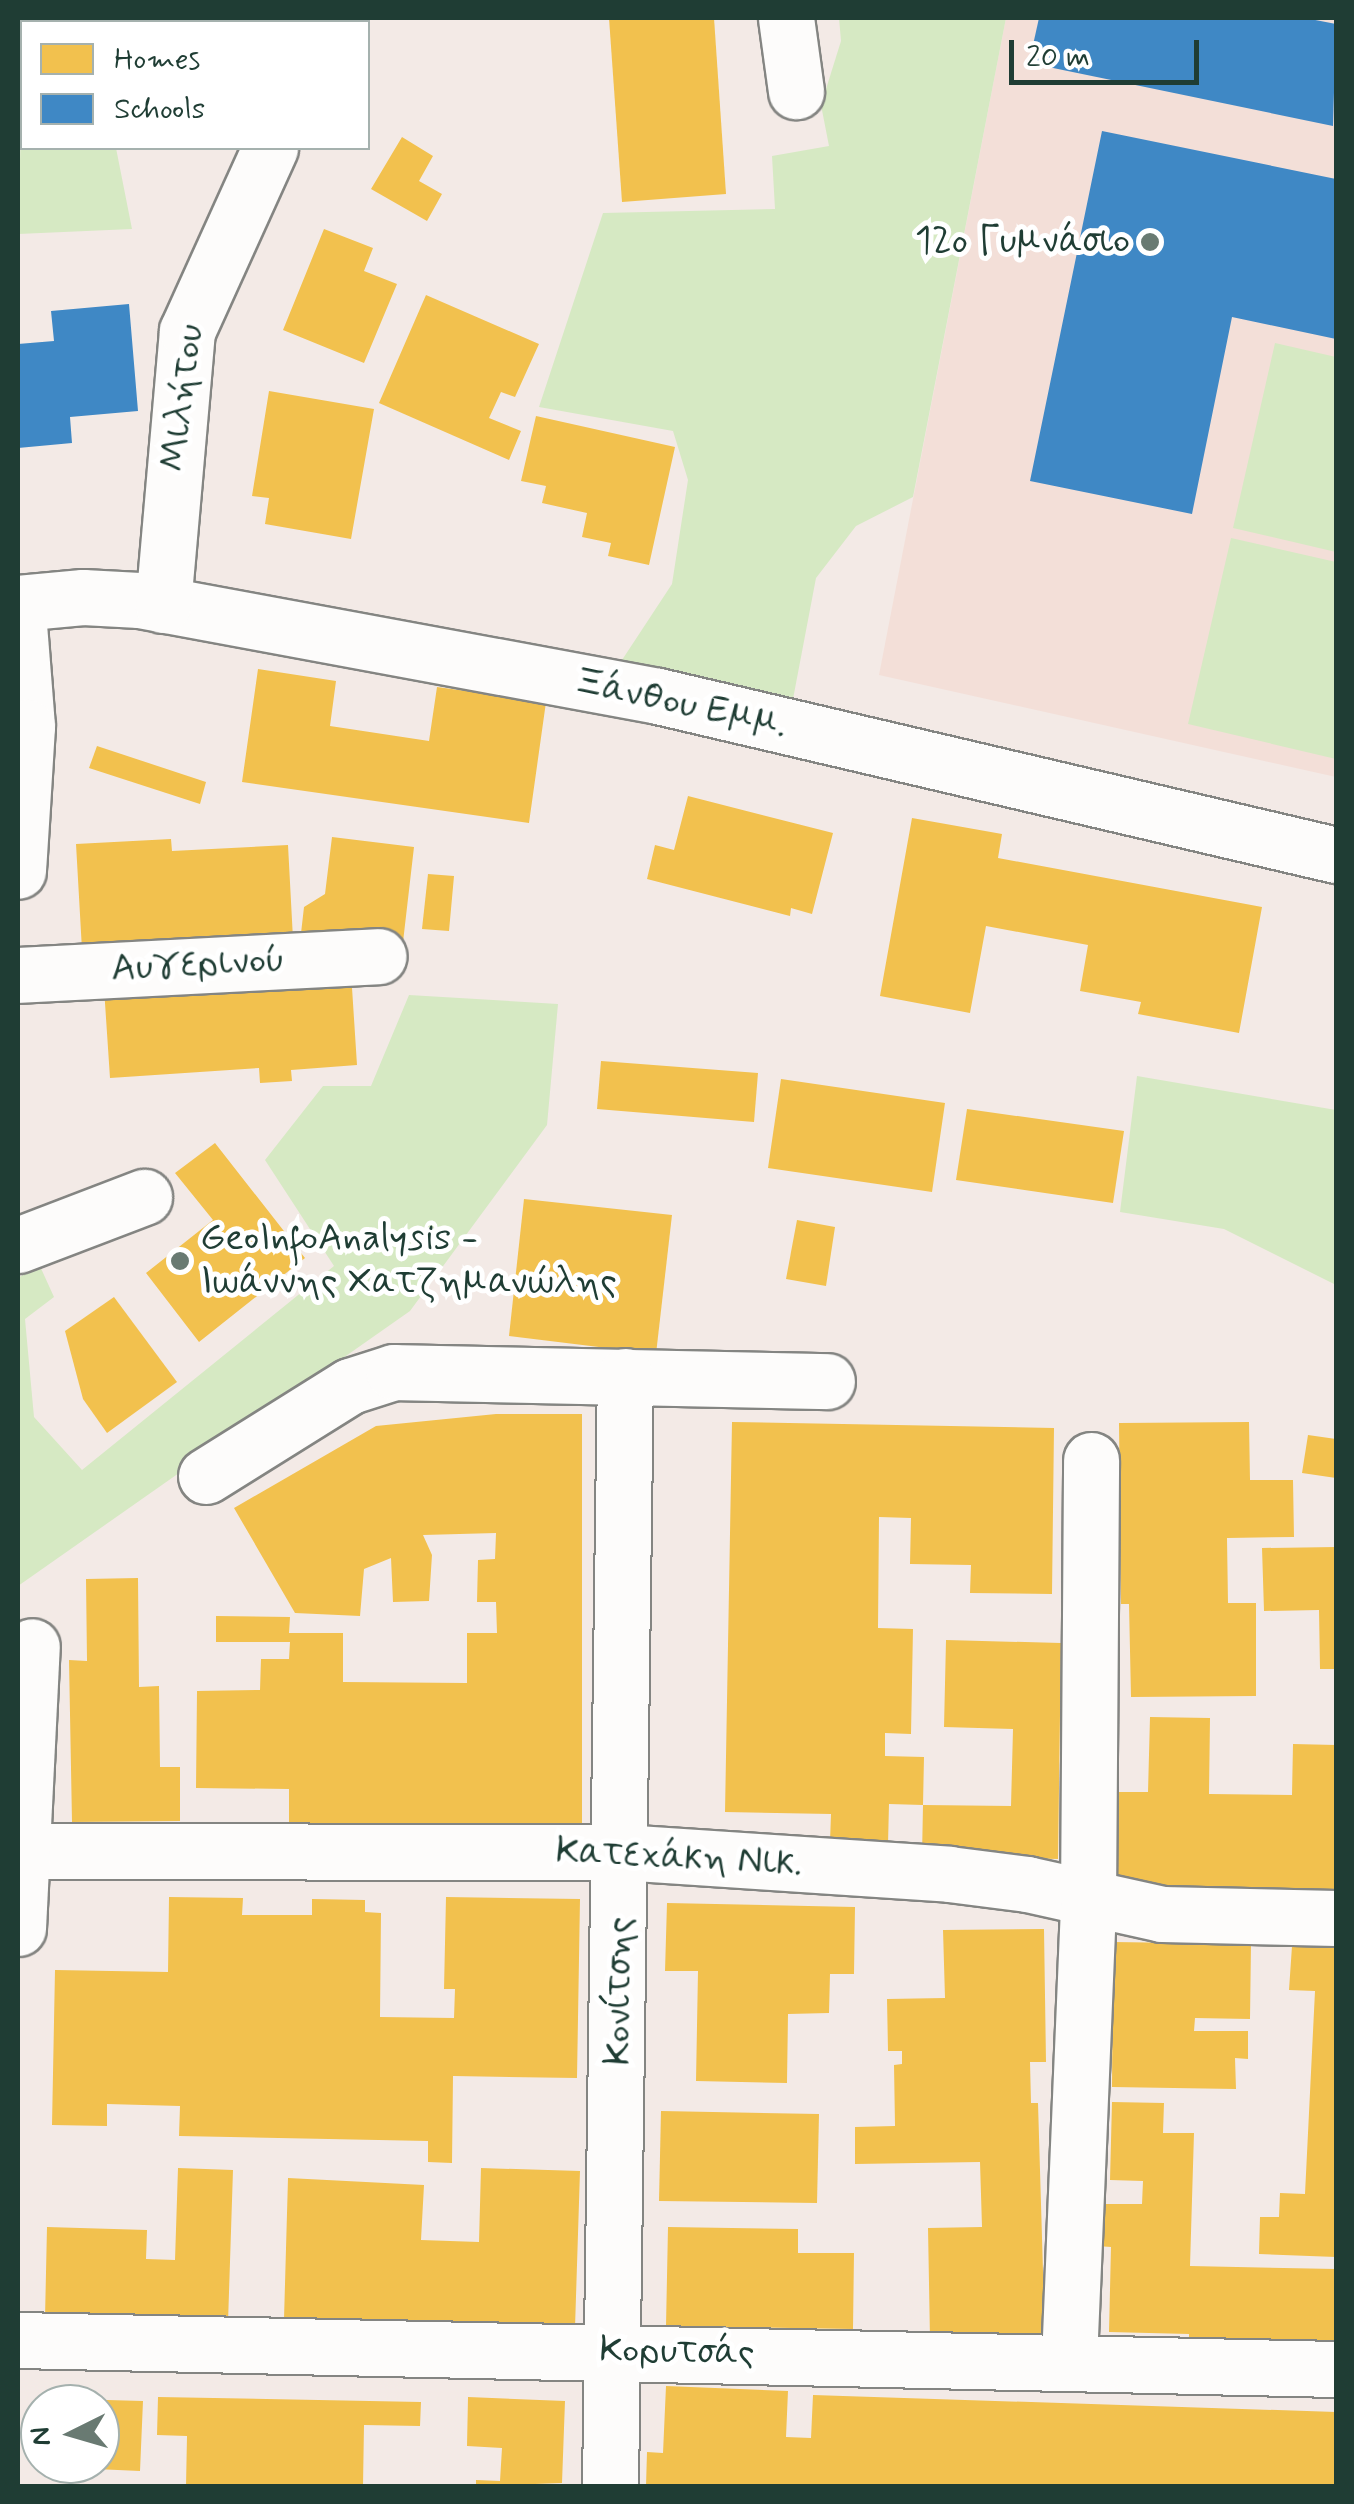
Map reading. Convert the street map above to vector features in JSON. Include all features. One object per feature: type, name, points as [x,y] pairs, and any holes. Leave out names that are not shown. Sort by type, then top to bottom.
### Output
[{"type":"street","points":[[786,18],[796,91]]},
{"type":"street","name":"Μιλήτου","points":[[164,605],[187,331],[269,150]]},
{"type":"street","name":"Ξάνθου Εμμ.","points":[[18,603],[109,596],[658,696],[1336,855]]},
{"type":"street","points":[[18,612],[26,727],[18,871]]},
{"type":"street","name":"Αυγερινού","points":[[18,975],[378,956]]},
{"type":"street","points":[[18,1245],[144,1197]]},
{"type":"street","points":[[206,1476],[372,1377],[424,1370],[828,1381]]},
{"type":"street","name":"Κονίτσης","points":[[610,2486],[615,2351],[625,1376]]},
{"type":"street","points":[[1069,2360],[1088,1902],[1092,1460]]},
{"type":"street","points":[[18,1928],[32,1646]]},
{"type":"street","name":"Κατεχάκη Νικ.","points":[[20,1851],[621,1852],[948,1874],[1028,1884],[1088,1902],[1162,1914],[1336,1918]]},
{"type":"street","name":"Κορυτσάς","points":[[18,2340],[1069,2360],[1336,2369]]},
{"type":"shaded area","name":"12o Γυμνάσιο","points":[[1006,18],[1336,18],[1336,777],[879,675]]},
{"type":"green space","points":[[839,18],[1006,18],[913,497],[856,526],[816,578],[793,699],[622,660],[672,584],[688,480],[673,431],[539,407],[603,213],[775,209],[772,156],[829,146],[821,105],[841,41]]},
{"type":"green space","points":[[20,150],[116,150],[132,229],[18,234]]},
{"type":"green space","points":[[1275,343],[1336,357],[1336,552],[1233,528]]},
{"type":"green space","points":[[1231,538],[1336,562],[1336,759],[1188,724]]},
{"type":"green space","points":[[409,995],[558,1004],[547,1125],[410,1311],[18,1586],[18,1278],[39,1264],[54,1297],[25,1319],[34,1417],[82,1470],[334,1266],[265,1160],[323,1086],[371,1086]]},
{"type":"green space","points":[[1137,1076],[1336,1110],[1336,1285],[1224,1229],[1120,1212]]},
{"type":"building: Homes","points":[[609,18],[714,18],[726,194],[622,202]]},
{"type":"building: Homes","points":[[402,137],[433,156],[419,181],[442,194],[427,221],[371,189]]},
{"type":"building: Homes","points":[[324,229],[373,248],[364,271],[397,284],[364,363],[283,330]]},
{"type":"building: Homes","points":[[426,295],[539,344],[515,397],[501,392],[489,418],[521,431],[509,460],[379,403]]},
{"type":"building: Homes","points":[[269,391],[374,409],[351,539],[265,524],[269,498],[252,496]]},
{"type":"building: Homes","points":[[536,416],[675,447],[649,565],[608,556],[611,543],[582,537],[587,513],[542,503],[546,486],[521,481]]},
{"type":"building: Homes","points":[[258,669],[336,681],[330,726],[429,741],[437,687],[546,702],[529,823],[242,782]]},
{"type":"building: Homes","points":[[97,746],[206,782],[200,804],[89,768]]},
{"type":"building: Homes","points":[[688,796],[833,833],[812,914],[791,908],[790,916],[647,879],[655,845],[674,850]]},
{"type":"building: Homes","points":[[912,818],[1002,834],[998,858],[1262,907],[1239,1033],[1138,1014],[1141,1002],[1080,991],[1088,945],[986,926],[970,1013],[880,996]]},
{"type":"building: Homes","points":[[332,837],[414,847],[403,942],[300,942],[304,907],[325,894]]},
{"type":"building: Homes","points":[[171,839],[172,851],[288,845],[293,939],[82,950],[76,844]]},
{"type":"building: Homes","points":[[428,874],[454,876],[449,931],[422,929]]},
{"type":"building: Homes","points":[[351,972],[357,1065],[291,1070],[292,1081],[260,1083],[259,1068],[110,1078],[104,988]]},
{"type":"building: Homes","points":[[601,1061],[758,1073],[754,1122],[597,1109]]},
{"type":"building: Homes","points":[[781,1079],[945,1103],[932,1192],[768,1168]]},
{"type":"building: Homes","points":[[967,1109],[1124,1131],[1113,1203],[956,1180]]},
{"type":"building: Homes","points":[[215,1143],[305,1258],[199,1342],[146,1273],[213,1220],[175,1173]]},
{"type":"building: Homes","points":[[524,1199],[672,1215],[656,1354],[509,1336]]},
{"type":"building: Homes","points":[[797,1220],[835,1227],[826,1286],[786,1279]]},
{"type":"building: Homes","points":[[114,1297],[177,1382],[107,1433],[83,1399],[65,1331]]},
{"type":"building: Homes","points":[[496,1414],[582,1414],[582,1824],[289,1824],[289,1789],[196,1788],[197,1691],[260,1690],[261,1659],[289,1659],[290,1642],[216,1642],[216,1616],[290,1617],[289,1633],[343,1633],[343,1682],[467,1683],[467,1633],[497,1633],[496,1602],[477,1602],[478,1560],[495,1559],[496,1533],[423,1535],[432,1555],[429,1601],[393,1602],[391,1558],[364,1569],[360,1616],[295,1613],[234,1508],[376,1426]]},
{"type":"building: Homes","points":[[732,1422],[1054,1428],[1052,1594],[970,1593],[971,1565],[910,1564],[911,1518],[879,1517],[878,1628],[913,1629],[911,1734],[885,1733],[885,1756],[924,1757],[923,1805],[889,1804],[888,1844],[830,1842],[831,1814],[725,1812]]},
{"type":"building: Homes","points":[[1249,1422],[1250,1480],[1293,1480],[1294,1537],[1227,1538],[1228,1603],[1256,1603],[1256,1696],[1131,1697],[1129,1604],[1121,1604],[1119,1423]]},
{"type":"building: Homes","points":[[1308,1435],[1336,1439],[1336,1478],[1302,1473]]},
{"type":"building: Homes","points":[[1336,1547],[1336,1669],[1320,1669],[1319,1610],[1264,1611],[1262,1548]]},
{"type":"building: Homes","points":[[138,1578],[139,1687],[159,1686],[160,1767],[180,1767],[180,1821],[72,1822],[69,1660],[87,1661],[86,1579]]},
{"type":"building: Homes","points":[[946,1640],[1061,1643],[1058,1859],[922,1856],[923,1805],[1011,1806],[1013,1729],[944,1727]]},
{"type":"building: Homes","points":[[1150,1717],[1210,1718],[1209,1794],[1292,1795],[1293,1744],[1336,1745],[1336,1894],[1115,1888],[1116,1792],[1148,1792]]},
{"type":"building: Homes","points":[[169,1897],[243,1898],[242,1915],[312,1915],[312,1899],[365,1900],[365,1912],[381,1913],[380,2017],[454,2018],[455,1989],[444,1989],[446,1897],[580,1899],[577,2078],[453,2076],[452,2163],[428,2162],[428,2141],[179,2136],[180,2106],[107,2104],[107,2126],[52,2125],[55,1970],[168,1972]]},
{"type":"building: Homes","points":[[667,1903],[855,1907],[854,1974],[830,1974],[829,2013],[788,2014],[787,2083],[696,2081],[698,1971],[665,1971]]},
{"type":"building: Homes","points":[[1044,1929],[1046,2062],[1030,2062],[1031,2103],[1038,2103],[1045,2338],[930,2339],[928,2228],[982,2227],[980,2162],[855,2164],[855,2127],[895,2126],[894,2065],[902,2064],[902,2051],[888,2051],[887,1999],[945,1998],[943,1930]]},
{"type":"building: Homes","points":[[1113,1942],[1251,1944],[1250,2019],[1195,2018],[1194,2031],[1248,2031],[1248,2059],[1235,2058],[1236,2089],[1112,2087]]},
{"type":"building: Homes","points":[[1292,1946],[1336,1948],[1336,2257],[1259,2254],[1260,2217],[1279,2217],[1280,2193],[1305,2194],[1315,1991],[1289,1990]]},
{"type":"building: Homes","points":[[1112,2102],[1164,2103],[1163,2133],[1194,2133],[1190,2266],[1336,2269],[1336,2347],[1189,2344],[1189,2334],[1109,2332],[1111,2247],[1097,2246],[1098,2204],[1142,2204],[1143,2181],[1110,2180]]},
{"type":"building: Homes","points":[[661,2111],[819,2114],[817,2203],[659,2201]]},
{"type":"building: Homes","points":[[178,2168],[233,2170],[228,2323],[45,2318],[47,2227],[147,2230],[146,2259],[175,2260]]},
{"type":"building: Homes","points":[[481,2168],[580,2171],[575,2328],[284,2319],[288,2178],[424,2185],[421,2240],[479,2242]]},
{"type":"building: Homes","points":[[668,2227],[798,2229],[798,2253],[854,2253],[853,2329],[666,2326]]},
{"type":"building: Homes","points":[[666,2386],[788,2391],[786,2437],[811,2438],[813,2395],[1336,2412],[1336,2486],[646,2486],[647,2452],[663,2453]]},
{"type":"building: Homes","points":[[158,2397],[421,2402],[420,2426],[364,2425],[363,2486],[186,2486],[187,2436],[157,2435]]},
{"type":"building: Homes","points":[[468,2397],[565,2401],[562,2483],[476,2486],[476,2480],[500,2481],[502,2448],[467,2446]]},
{"type":"building: Homes","points":[[120,2400],[143,2401],[140,2471],[120,2470]]},
{"type":"building: Schools","points":[[1039,18],[1305,18],[1336,24],[1333,126],[1029,63]]},
{"type":"building: Schools","points":[[1102,131],[1336,179],[1336,339],[1232,317],[1192,514],[1030,481]]},
{"type":"building: Schools","points":[[129,304],[138,411],[70,417],[72,443],[18,448],[18,344],[54,341],[51,311]]},
{"type":"place","name":"12o Γυμνάσιο","points":[[1150,242]]},
{"type":"place","name":"GeoInfoAnalysis - Ιωάννης Χατζημανώλης","points":[[180,1261]]}]
